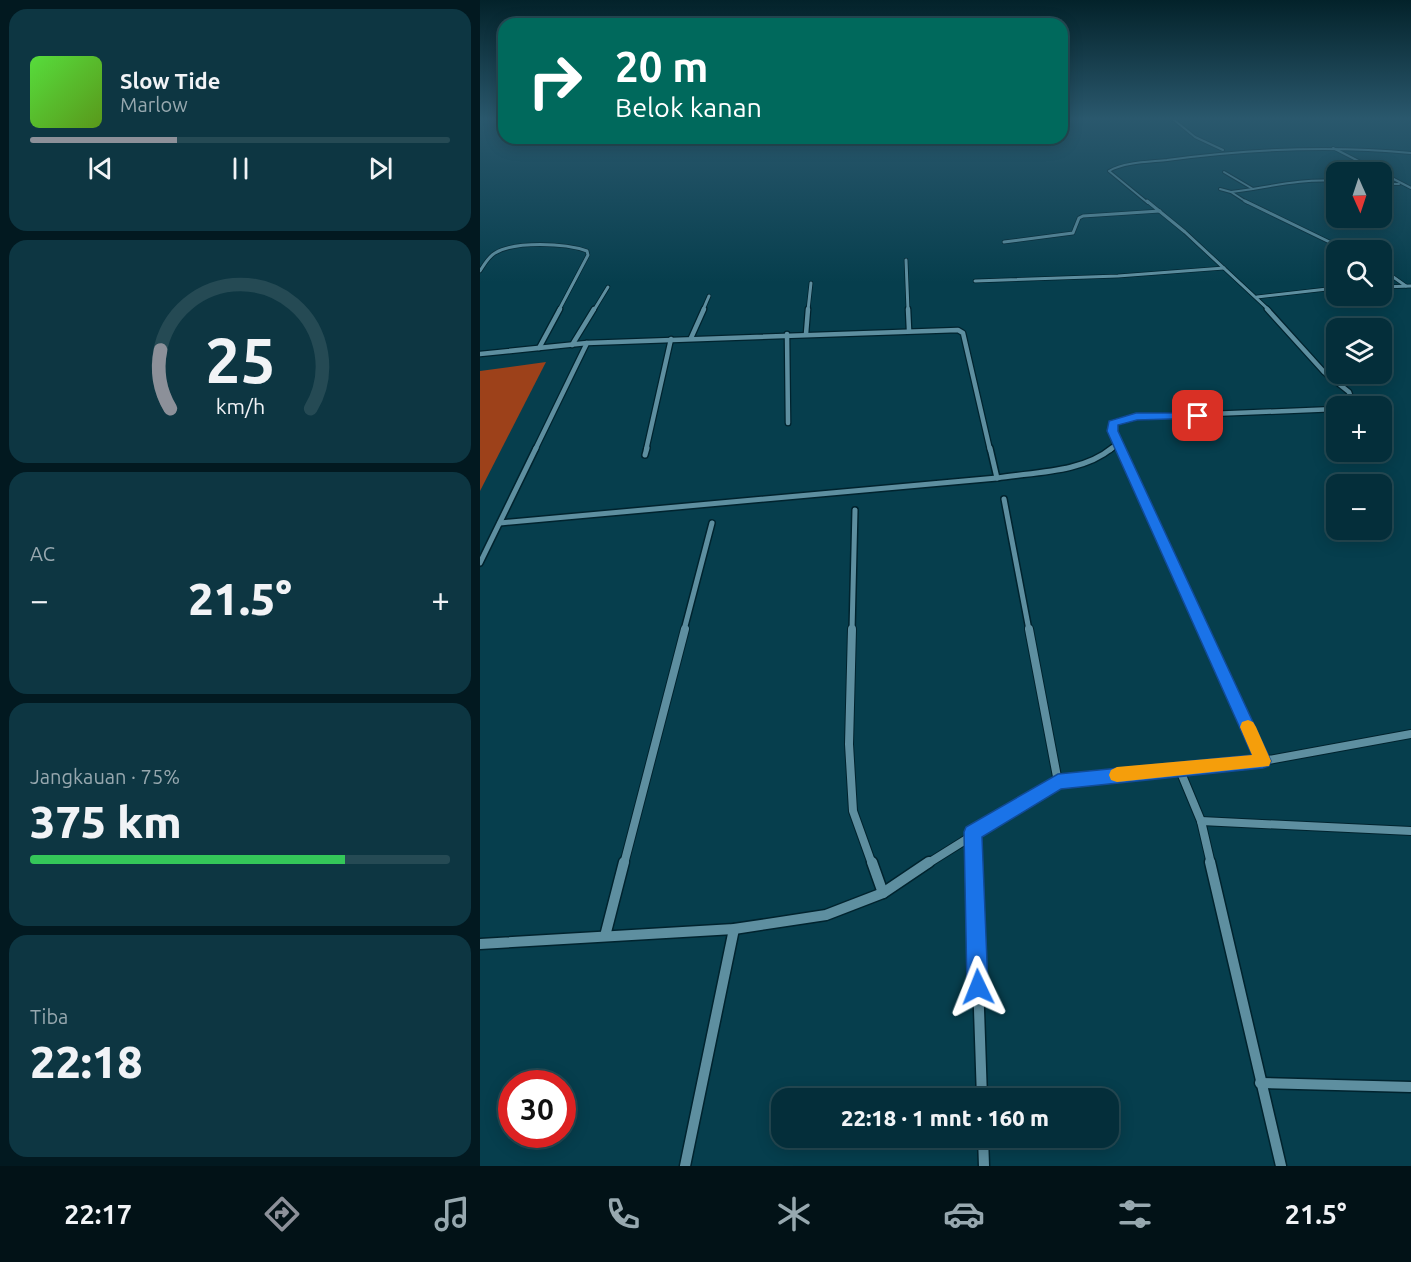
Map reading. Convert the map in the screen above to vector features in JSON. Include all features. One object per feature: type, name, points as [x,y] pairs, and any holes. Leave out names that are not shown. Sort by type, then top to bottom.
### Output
[{"type":"street","points":[[1111,173],[1160,211],[1257,297],[1317,365],[1350,396]]},
{"type":"street","points":[[1226,173],[1254,189]]},
{"type":"street","points":[[1220,189],[1232,192],[1300,183],[1312,179],[1326,180]]},
{"type":"street","points":[[1392,179],[1411,188]]},
{"type":"street","points":[[1392,184],[1403,184]]},
{"type":"street","points":[[1232,192],[1240,199],[1326,240]]},
{"type":"street","points":[[1004,242],[1073,233],[1083,216],[1160,211]]},
{"type":"street","points":[[480,272],[490,256],[503,249],[561,246],[578,247],[587,251],[588,255],[538,348]]},
{"type":"street","points":[[906,260],[909,330]]},
{"type":"street","points":[[975,281],[1118,276],[1224,268]]},
{"type":"street","points":[[1392,276],[1408,286]]},
{"type":"street","points":[[806,334],[811,283]]},
{"type":"street","points":[[1392,287],[1408,286]]},
{"type":"street","points":[[572,345],[608,287]]},
{"type":"street","points":[[1257,297],[1326,289]]},
{"type":"street","points":[[692,338],[709,296]]},
{"type":"street","points":[[480,354],[587,343],[692,338],[942,329],[963,333],[997,478]]},
{"type":"street","points":[[787,334],[788,423]]},
{"type":"street","points":[[645,455],[671,339]]},
{"type":"street","points":[[480,563],[587,343]]},
{"type":"street","points":[[1263,761],[1112,431],[1113,423],[1136,417],[1326,410]]},
{"type":"street","points":[[500,523],[997,478],[1074,466],[1101,457],[1119,442]]},
{"type":"street","points":[[1004,499],[1058,782]]},
{"type":"street","points":[[855,510],[849,744],[853,811],[883,893]]},
{"type":"street","points":[[605,936],[712,523]]},
{"type":"street","points":[[480,945],[734,929],[826,915],[883,893],[973,832],[1058,782],[1263,761],[1411,734]]},
{"type":"street","points":[[1179,768],[1201,821],[1281,1166]]},
{"type":"street","points":[[1201,821],[1411,831]]},
{"type":"street","points":[[973,832],[981,1088]]},
{"type":"street","points":[[685,1166],[734,929]]},
{"type":"street","points":[[1260,1083],[1411,1087]]},
{"type":"street","points":[[983,1148],[984,1166]]},
{"type":"shaded area","points":[[546,362],[480,491],[480,371]]},
{"type":"slow traffic","points":[[1117,775],[1263,761],[1248,727]]},
{"type":"route","points":[[978,987],[973,832],[1058,782],[1263,761],[1112,431],[1113,423],[1124,419],[1198,416]]}]
